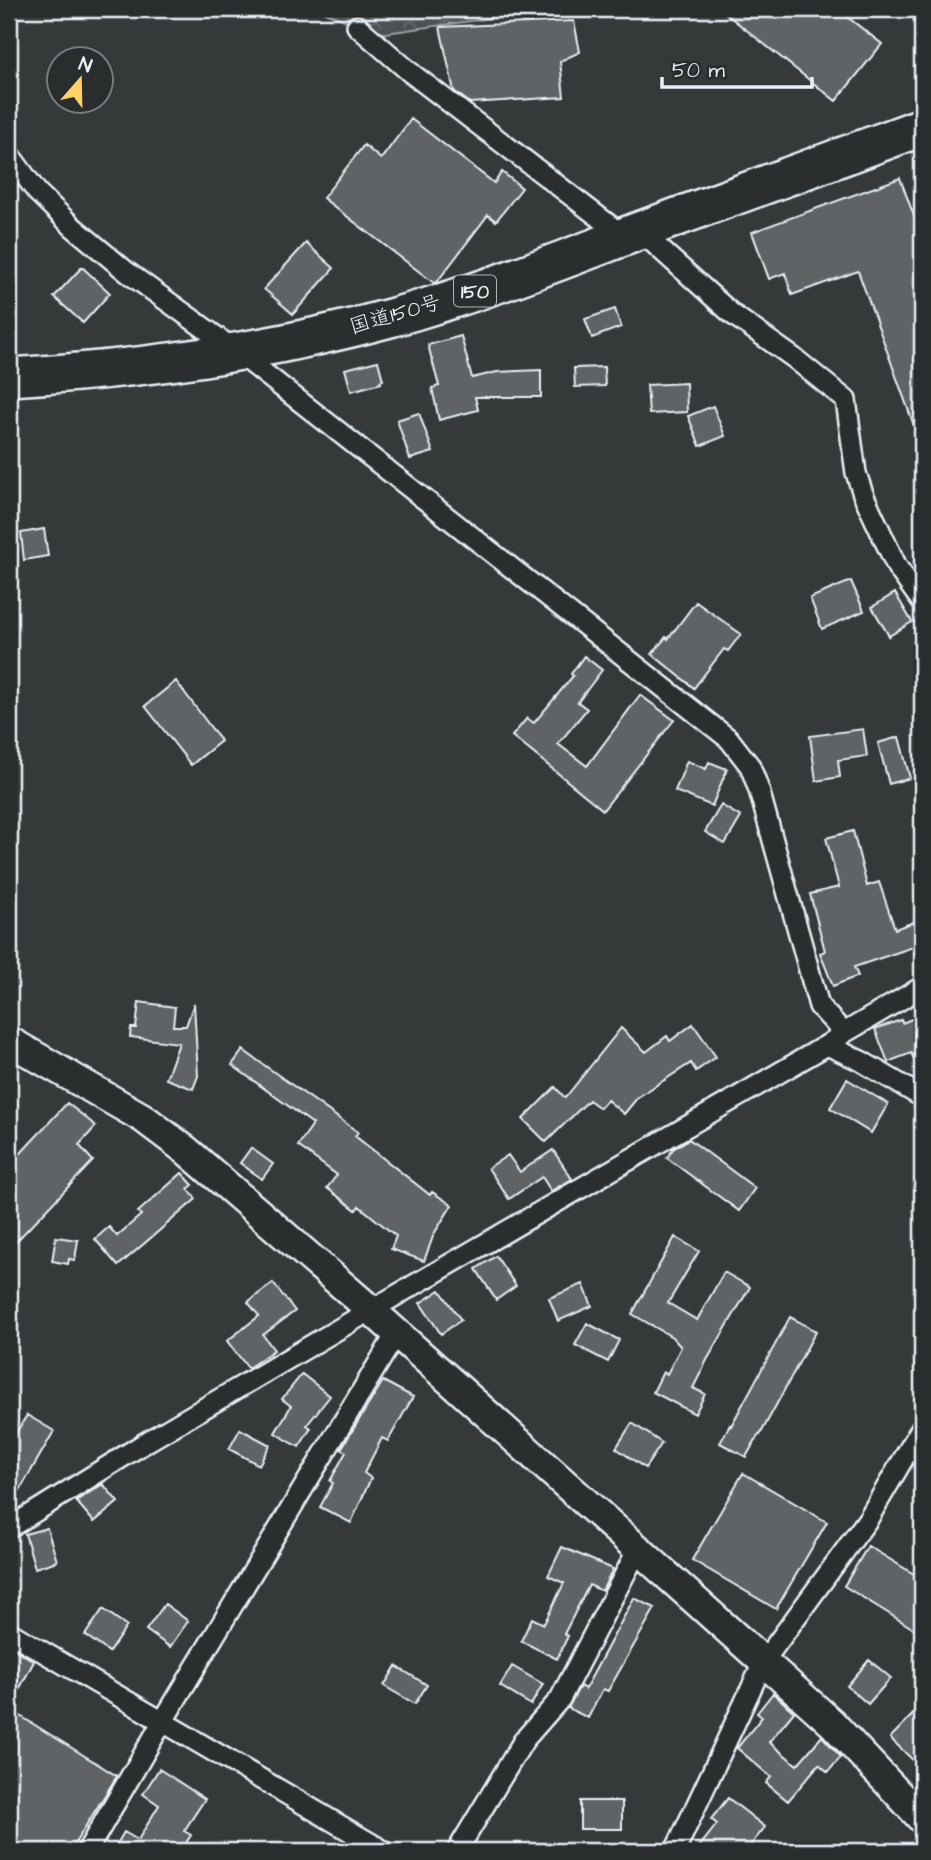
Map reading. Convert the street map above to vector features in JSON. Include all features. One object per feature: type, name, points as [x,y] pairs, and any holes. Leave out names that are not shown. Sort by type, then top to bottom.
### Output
[{"type":"highway","name":"国道150号","points":[[9,377],[76,373],[236,351],[303,339],[390,318],[487,287],[922,127]]},
{"type":"street","points":[[357,26],[411,73],[632,234],[846,400],[856,473],[863,494],[897,567],[922,601]]},
{"type":"street","points":[[9,154],[37,192],[73,227],[127,272],[236,351],[729,739],[750,766],[759,790],[819,1006],[844,1033]]},
{"type":"street","points":[[9,1528],[148,1441],[922,987]]},
{"type":"street","points":[[9,1041],[143,1118],[187,1151],[371,1310],[764,1661],[832,1723],[922,1819]]},
{"type":"street","points":[[827,1045],[861,1061],[922,1097]]},
{"type":"street","points":[[87,1851],[396,1334]]},
{"type":"street","points":[[675,1851],[764,1661],[868,1519],[922,1427]]},
{"type":"street","points":[[457,1851],[524,1740],[560,1699],[638,1549]]},
{"type":"street","points":[[9,1632],[384,1851]]},
{"type":"green space","points":[[317,9],[554,9],[379,34]]},
{"type":"building","points":[[720,9],[837,9],[882,44],[836,101]]},
{"type":"building","points":[[574,21],[580,52],[560,61],[564,97],[470,103],[454,91],[440,27]]},
{"type":"building","points":[[411,119],[494,183],[502,172],[522,188],[496,221],[488,215],[434,283],[323,198],[364,145],[381,159]]},
{"type":"building","points":[[900,178],[922,238],[922,442],[858,271],[792,295],[785,273],[769,279],[752,232]]},
{"type":"building","points":[[306,243],[334,268],[293,314],[264,289]]},
{"type":"building","points":[[82,267],[110,293],[83,323],[54,297]]},
{"type":"building","points":[[615,309],[621,327],[592,338],[585,319]]},
{"type":"building","points":[[461,336],[472,378],[497,372],[541,370],[541,397],[475,397],[478,410],[439,420],[432,388],[439,386],[428,345]]},
{"type":"building","points":[[378,361],[383,380],[381,383],[351,391],[345,369]]},
{"type":"building","points":[[604,367],[605,386],[575,387],[574,368]]},
{"type":"building","points":[[686,383],[687,412],[649,414],[647,385]]},
{"type":"building","points":[[713,406],[725,436],[700,446],[688,416]]},
{"type":"building","points":[[419,413],[433,452],[410,459],[397,420]]},
{"type":"building","points":[[44,529],[48,556],[24,560],[21,533]]},
{"type":"building","points":[[851,581],[864,611],[822,629],[810,598]]},
{"type":"building","points":[[895,593],[912,622],[889,636],[872,607]]},
{"type":"building","points":[[696,602],[741,634],[728,651],[724,649],[694,688],[652,654],[666,637],[668,639]]},
{"type":"building","points":[[584,656],[602,670],[578,702],[587,709],[558,744],[587,766],[640,695],[674,720],[603,810],[512,736],[527,718],[534,723],[573,676],[571,674]]},
{"type":"building","points":[[176,681],[221,741],[191,765],[145,706]]},
{"type":"building","points":[[863,729],[867,756],[838,760],[840,777],[816,781],[810,736]]},
{"type":"building","points":[[899,737],[910,778],[889,784],[878,743]]},
{"type":"building","points":[[687,761],[706,769],[709,762],[727,769],[712,806],[675,791]]},
{"type":"building","points":[[721,805],[741,817],[725,844],[705,832]]},
{"type":"building","points":[[853,831],[867,886],[879,882],[895,929],[922,919],[922,944],[854,967],[858,976],[833,986],[820,953],[825,951],[810,894],[839,887],[826,838]]},
{"type":"building","points":[[139,1002],[175,1007],[173,1026],[186,1026],[194,1003],[198,1076],[193,1089],[166,1079],[179,1043],[130,1037],[131,1028],[136,1028]]},
{"type":"building","points":[[922,1015],[922,1074],[911,1053],[888,1062],[875,1029]]},
{"type":"building","points":[[693,1024],[716,1057],[696,1071],[691,1063],[638,1097],[624,1114],[607,1100],[600,1108],[589,1100],[546,1142],[523,1119],[555,1087],[565,1098],[621,1028],[646,1052],[667,1036],[670,1041]]},
{"type":"building","points":[[243,1050],[358,1132],[355,1136],[430,1195],[432,1192],[452,1205],[434,1234],[424,1261],[391,1249],[396,1236],[359,1206],[356,1210],[327,1188],[337,1175],[298,1146],[313,1124],[232,1065]]},
{"type":"building","points":[[847,1079],[888,1104],[871,1133],[830,1108]]},
{"type":"building","points":[[67,1103],[96,1126],[79,1145],[93,1161],[9,1249],[9,1166]]},
{"type":"building","points":[[689,1139],[755,1188],[739,1211],[667,1158],[673,1149]]},
{"type":"building","points":[[251,1148],[273,1164],[262,1179],[240,1163]]},
{"type":"building","points":[[553,1150],[572,1179],[551,1191],[542,1177],[509,1199],[488,1168],[508,1155],[520,1172]]},
{"type":"building","points":[[182,1173],[193,1185],[188,1189],[196,1199],[118,1266],[95,1239],[109,1227],[117,1236],[141,1215],[138,1212]]},
{"type":"building","points":[[56,1237],[78,1240],[75,1260],[69,1259],[68,1264],[52,1261]]},
{"type":"building","points":[[675,1237],[699,1251],[668,1303],[697,1320],[724,1272],[750,1287],[693,1388],[705,1394],[695,1414],[653,1392],[663,1372],[667,1374],[681,1347],[672,1337],[632,1314]]},
{"type":"building","points":[[496,1256],[516,1286],[496,1300],[476,1269]]},
{"type":"building","points":[[273,1283],[295,1311],[263,1335],[274,1350],[248,1368],[227,1341],[259,1316],[248,1302]]},
{"type":"building","points":[[583,1284],[592,1306],[558,1321],[549,1298]]},
{"type":"building","points":[[440,1290],[461,1320],[441,1334],[420,1303]]},
{"type":"building","points":[[790,1317],[816,1331],[746,1457],[720,1443]]},
{"type":"building","points":[[587,1323],[619,1340],[608,1362],[575,1345]]},
{"type":"building","points":[[302,1374],[330,1396],[307,1425],[311,1428],[299,1447],[275,1433],[291,1406],[282,1399]]},
{"type":"building","points":[[383,1381],[413,1397],[388,1441],[382,1438],[364,1473],[371,1478],[351,1523],[320,1507],[346,1452],[341,1449]]},
{"type":"building","points":[[27,1415],[54,1431],[9,1509],[9,1444]]},
{"type":"building","points":[[632,1423],[662,1443],[645,1468],[616,1448]]},
{"type":"building","points":[[240,1429],[270,1445],[259,1465],[229,1449]]},
{"type":"building","points":[[743,1473],[827,1522],[776,1609],[692,1560]]},
{"type":"building","points":[[103,1484],[118,1502],[94,1522],[76,1501]]},
{"type":"building","points":[[47,1528],[57,1561],[35,1568],[25,1534]]},
{"type":"building","points":[[868,1546],[922,1579],[922,1634],[844,1586]]},
{"type":"building","points":[[562,1547],[613,1569],[602,1591],[589,1585],[564,1634],[568,1636],[557,1659],[521,1641],[532,1618],[544,1624],[564,1583],[548,1576]]},
{"type":"building","points":[[634,1598],[655,1608],[608,1691],[603,1689],[588,1718],[568,1708],[580,1686],[585,1689]]},
{"type":"building","points":[[165,1604],[188,1621],[170,1647],[146,1630]]},
{"type":"building","points":[[103,1609],[127,1626],[109,1652],[85,1635]]},
{"type":"building","points":[[9,1646],[34,1661],[9,1709]]},
{"type":"building","points":[[869,1660],[891,1678],[868,1704],[847,1686]]},
{"type":"building","points":[[396,1666],[427,1685],[415,1704],[384,1686]]},
{"type":"building","points":[[512,1666],[543,1684],[531,1705],[500,1686]]},
{"type":"building","points":[[773,1693],[794,1712],[769,1742],[797,1765],[822,1736],[841,1757],[828,1772],[819,1764],[788,1801],[766,1783],[771,1777],[737,1748],[762,1717],[757,1713]]},
{"type":"building","points":[[922,1705],[922,1769],[890,1738]]},
{"type":"building","points":[[9,1709],[117,1776],[70,1851],[9,1851]]},
{"type":"building","points":[[159,1769],[205,1799],[184,1831],[191,1835],[181,1851],[113,1851],[124,1832],[138,1840],[159,1805],[143,1794]]},
{"type":"building","points":[[728,1798],[765,1827],[746,1851],[696,1851],[717,1824],[711,1819]]},
{"type":"building","points":[[580,1801],[622,1801],[622,1829],[580,1829]]}]
